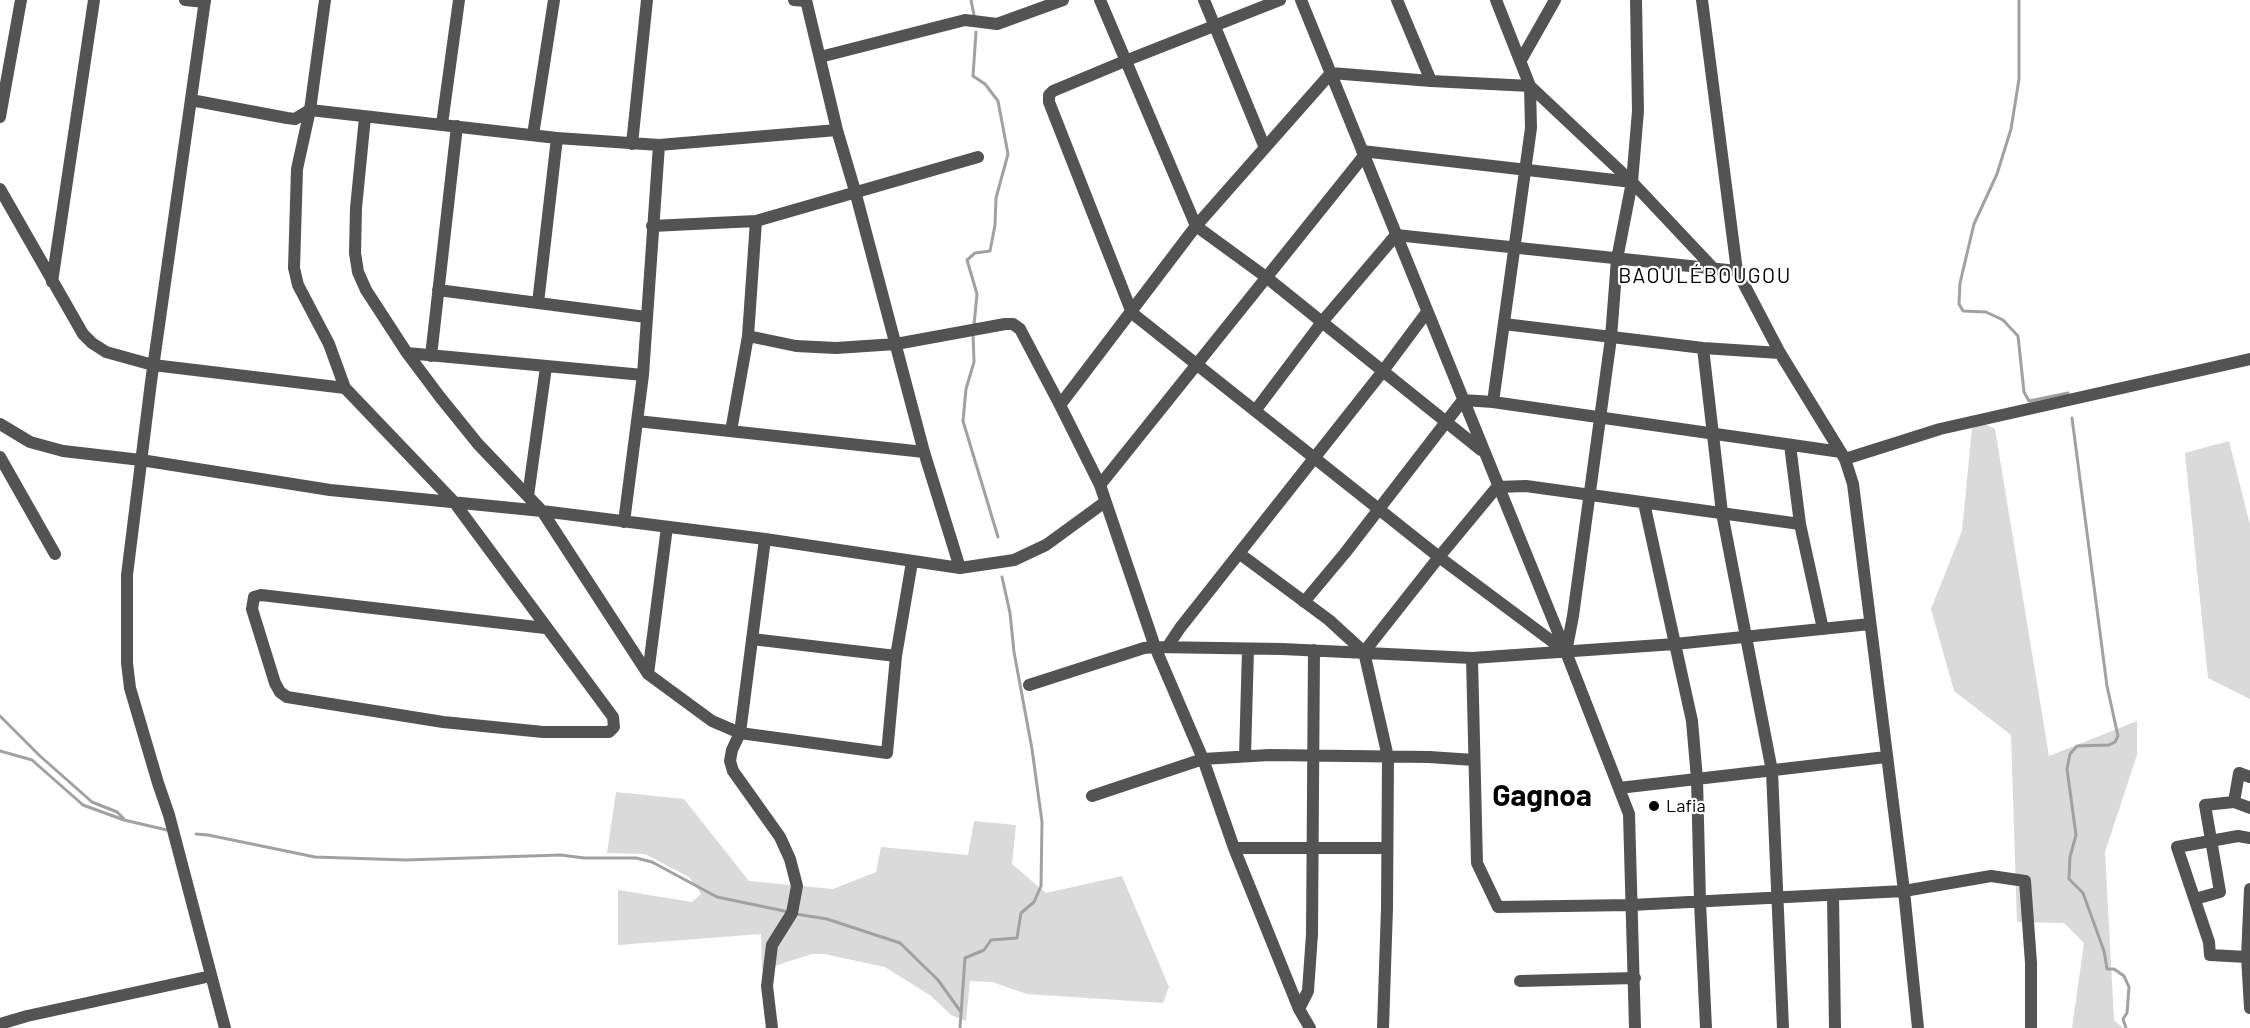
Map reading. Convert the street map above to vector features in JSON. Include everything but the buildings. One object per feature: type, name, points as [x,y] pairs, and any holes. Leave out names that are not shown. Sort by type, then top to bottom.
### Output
[{"type":"street","points":[[0,117],[21,0]]},
{"type":"street","points":[[52,282],[94,0]]},
{"type":"street","points":[[185,0],[205,1],[153,365],[127,575],[127,663],[130,688],[169,815],[225,1028]]},
{"type":"street","points":[[325,0],[310,110],[297,169],[294,268],[298,285],[329,344],[345,388],[454,502],[613,717],[614,727],[609,732],[543,732],[467,725],[287,697],[280,692],[275,683],[252,609],[254,597],[271,595],[545,628]]},
{"type":"street","points":[[442,124],[459,0]]},
{"type":"street","points":[[533,135],[554,0]]},
{"type":"street","points":[[632,144],[647,0]]},
{"type":"street","points":[[802,0],[820,57],[837,130],[924,452],[960,568]]},
{"type":"street","points":[[820,57],[964,20],[997,24],[1063,0]]},
{"type":"street","points":[[1100,0],[1196,226],[1266,277],[1483,452]]},
{"type":"street","points":[[1204,0],[1265,148]]},
{"type":"street","points":[[1280,0],[1125,61],[1053,91],[1049,95],[1048,102],[1132,313],[1439,557],[1566,652]]},
{"type":"street","points":[[1301,0],[1566,652],[1629,814],[1635,1028]]},
{"type":"street","points":[[1397,0],[1431,81]]},
{"type":"street","points":[[1492,402],[1532,128],[1530,86],[1496,0]]},
{"type":"street","points":[[1521,60],[1555,0]]},
{"type":"street","points":[[1566,652],[1573,616],[1611,338],[1617,259],[1632,182],[1638,111],[1636,0]]},
{"type":"street","points":[[1702,0],[1737,271],[1780,353],[1843,456],[1853,484],[1904,891],[1918,1028]]},
{"type":"street","points":[[1331,73],[1530,86],[1632,182],[1714,268]]},
{"type":"street","points":[[1060,405],[1196,226],[1331,73]]},
{"type":"street","points":[[190,100],[295,119],[310,110],[557,138],[632,144],[659,145],[837,130]]},
{"type":"street","points":[[365,117],[354,229],[358,272],[366,290],[407,353],[440,397],[478,444],[542,511],[648,674],[712,721],[740,733],[887,753],[896,656],[912,562]]},
{"type":"street","points":[[431,356],[457,126]]},
{"type":"street","points":[[538,303],[557,138]]},
{"type":"street","points":[[624,522],[643,375],[659,145]]},
{"type":"street","points":[[1363,154],[1632,182]]},
{"type":"street","points":[[1100,485],[1363,154]]},
{"type":"street","points":[[652,226],[730,224],[756,220],[978,157]]},
{"type":"street","points":[[0,189],[83,334],[106,352],[153,365],[345,388]]},
{"type":"street","points":[[731,431],[747,336],[756,220]]},
{"type":"street","points":[[1396,235],[1737,271]]},
{"type":"street","points":[[1255,411],[1322,322],[1396,235]]},
{"type":"street","points":[[438,290],[646,317]]},
{"type":"street","points":[[1168,646],[1427,312]]},
{"type":"street","points":[[747,336],[817,348],[896,344],[1005,324],[1013,324],[1020,329],[1100,485],[1155,647],[1203,759],[1234,848],[1299,1009],[1310,1028]]},
{"type":"street","points":[[1504,324],[1703,348],[1780,353]]},
{"type":"street","points":[[1703,348],[1722,513],[1772,771],[1783,1028]]},
{"type":"street","points":[[407,353],[643,375]]},
{"type":"street","points":[[1463,400],[1492,402],[1790,445],[1843,456],[1940,429],[2250,359]]},
{"type":"street","points":[[528,496],[546,367]]},
{"type":"street","points":[[1304,602],[1463,400]]},
{"type":"street","points":[[637,421],[924,452]]},
{"type":"street","points":[[0,425],[30,442],[63,451],[141,460],[330,490],[667,526],[960,568],[1014,560],[1046,545],[1105,502]]},
{"type":"street","points":[[1790,445],[1800,524],[1823,629]]},
{"type":"street","points":[[0,457],[55,554]]},
{"type":"street","points":[[1364,652],[1497,487],[1526,486],[1800,524]]},
{"type":"street","points":[[1644,503],[1692,721],[1697,779],[1706,1028]]},
{"type":"street","points":[[648,674],[667,526]]},
{"type":"street","points":[[765,539],[740,733],[732,750],[730,761],[733,771],[780,837],[790,859],[796,886],[792,913],[772,945],[767,986],[772,1028]]},
{"type":"street","points":[[1240,554],[1329,620],[1364,652],[1388,757],[1383,1028]]},
{"type":"street","points":[[1029,685],[1144,648],[1168,646],[1472,658],[1675,644],[1870,624]]},
{"type":"street","points":[[752,639],[896,656]]},
{"type":"street","points":[[1245,756],[1248,649]]},
{"type":"street","points":[[1299,1009],[1308,991],[1312,934],[1314,650]]},
{"type":"street","points":[[1472,658],[1477,863],[1498,907],[1631,905],[1904,891],[1991,876],[2025,881],[2031,963],[2031,1028]]},
{"type":"street","points":[[1092,796],[1203,759],[1245,756],[1314,756],[1429,757],[1474,760]]},
{"type":"street","points":[[1619,788],[1886,757]]},
{"type":"street","points":[[2234,802],[2239,773],[2250,777]]},
{"type":"street","points":[[2195,899],[2220,892],[2205,805],[2234,802],[2250,808]]},
{"type":"street","points":[[2247,957],[2210,955],[2209,942],[2177,847],[2238,836],[2250,838]]},
{"type":"street","points":[[1234,848],[1387,848]]},
{"type":"street","points":[[2250,889],[2247,957],[2250,1008]]},
{"type":"street","points":[[1833,895],[1835,1028]]},
{"type":"street","points":[[0,1024],[27,1016],[211,976]]},
{"type":"street","points":[[1520,981],[1635,978]]},
{"type":"shaded area","points":[[1973,418],[1995,429],[2049,756],[2137,721],[2137,755],[2105,852],[2114,1020],[2123,1028],[2072,1028],[2084,943],[2064,923],[2017,922],[2011,735],[1954,691],[1931,609],[1962,531]]},
{"type":"shaded area","points":[[2229,441],[2250,525],[2250,699],[2208,678],[2185,453]]},
{"type":"shaded area","points":[[616,792],[684,799],[749,881],[833,889],[876,872],[881,847],[968,855],[974,821],[1016,825],[1012,864],[1046,893],[1122,876],[1169,987],[1163,1003],[1027,994],[992,982],[970,981],[966,1021],[951,1015],[931,996],[885,967],[824,954],[812,954],[762,970],[761,934],[618,945],[618,890],[692,902],[701,894],[689,877],[645,854],[607,853]]},
{"type":"waterway","points":[[971,0],[974,15]]},
{"type":"waterway","points":[[2019,0],[2019,79],[2011,129],[1997,174],[1974,224],[1960,283],[1959,304],[1963,311],[1986,312],[2003,320],[2018,336],[2024,392],[2029,401],[2068,393]]},
{"type":"waterway","points":[[974,325],[977,294],[967,260],[975,253],[990,251],[995,225],[996,198],[1008,154],[998,101],[985,84],[973,76],[976,32]]},
{"type":"waterway","points":[[973,334],[974,362],[966,389],[963,421],[998,537]]},
{"type":"waterway","points":[[2072,418],[2107,686],[2118,736],[2115,742],[2109,745],[2077,746],[2070,754],[2067,769],[2076,835],[2070,857],[2069,879],[2083,893],[2104,951],[2107,969],[2114,969],[2124,976],[2129,987],[2127,1013],[2123,1019],[2126,1028]]},
{"type":"waterway","points":[[960,1028],[965,958],[984,950],[991,940],[1017,938],[1021,913],[1034,902],[1041,886],[1042,822],[1032,749],[1014,652],[1010,613],[1002,577]]},
{"type":"waterway","points":[[0,716],[40,756],[92,802],[117,812],[124,819]]},
{"type":"waterway","points":[[0,751],[32,760],[83,805],[124,820],[167,830]]},
{"type":"waterway","points":[[196,834],[315,857],[406,860],[561,855],[584,858],[636,858],[652,862],[717,897],[789,912]]},
{"type":"waterway","points":[[796,914],[827,919],[900,943],[938,980],[961,1012]]},
{"type":"place","name":"Lafia","points":[[1654,806]]},
{"type":"district","name":"BAOULÉBOUGOU","points":[[1705,276]]},
{"type":"district","name":"Gagnoa","points":[[1542,796]]}]
